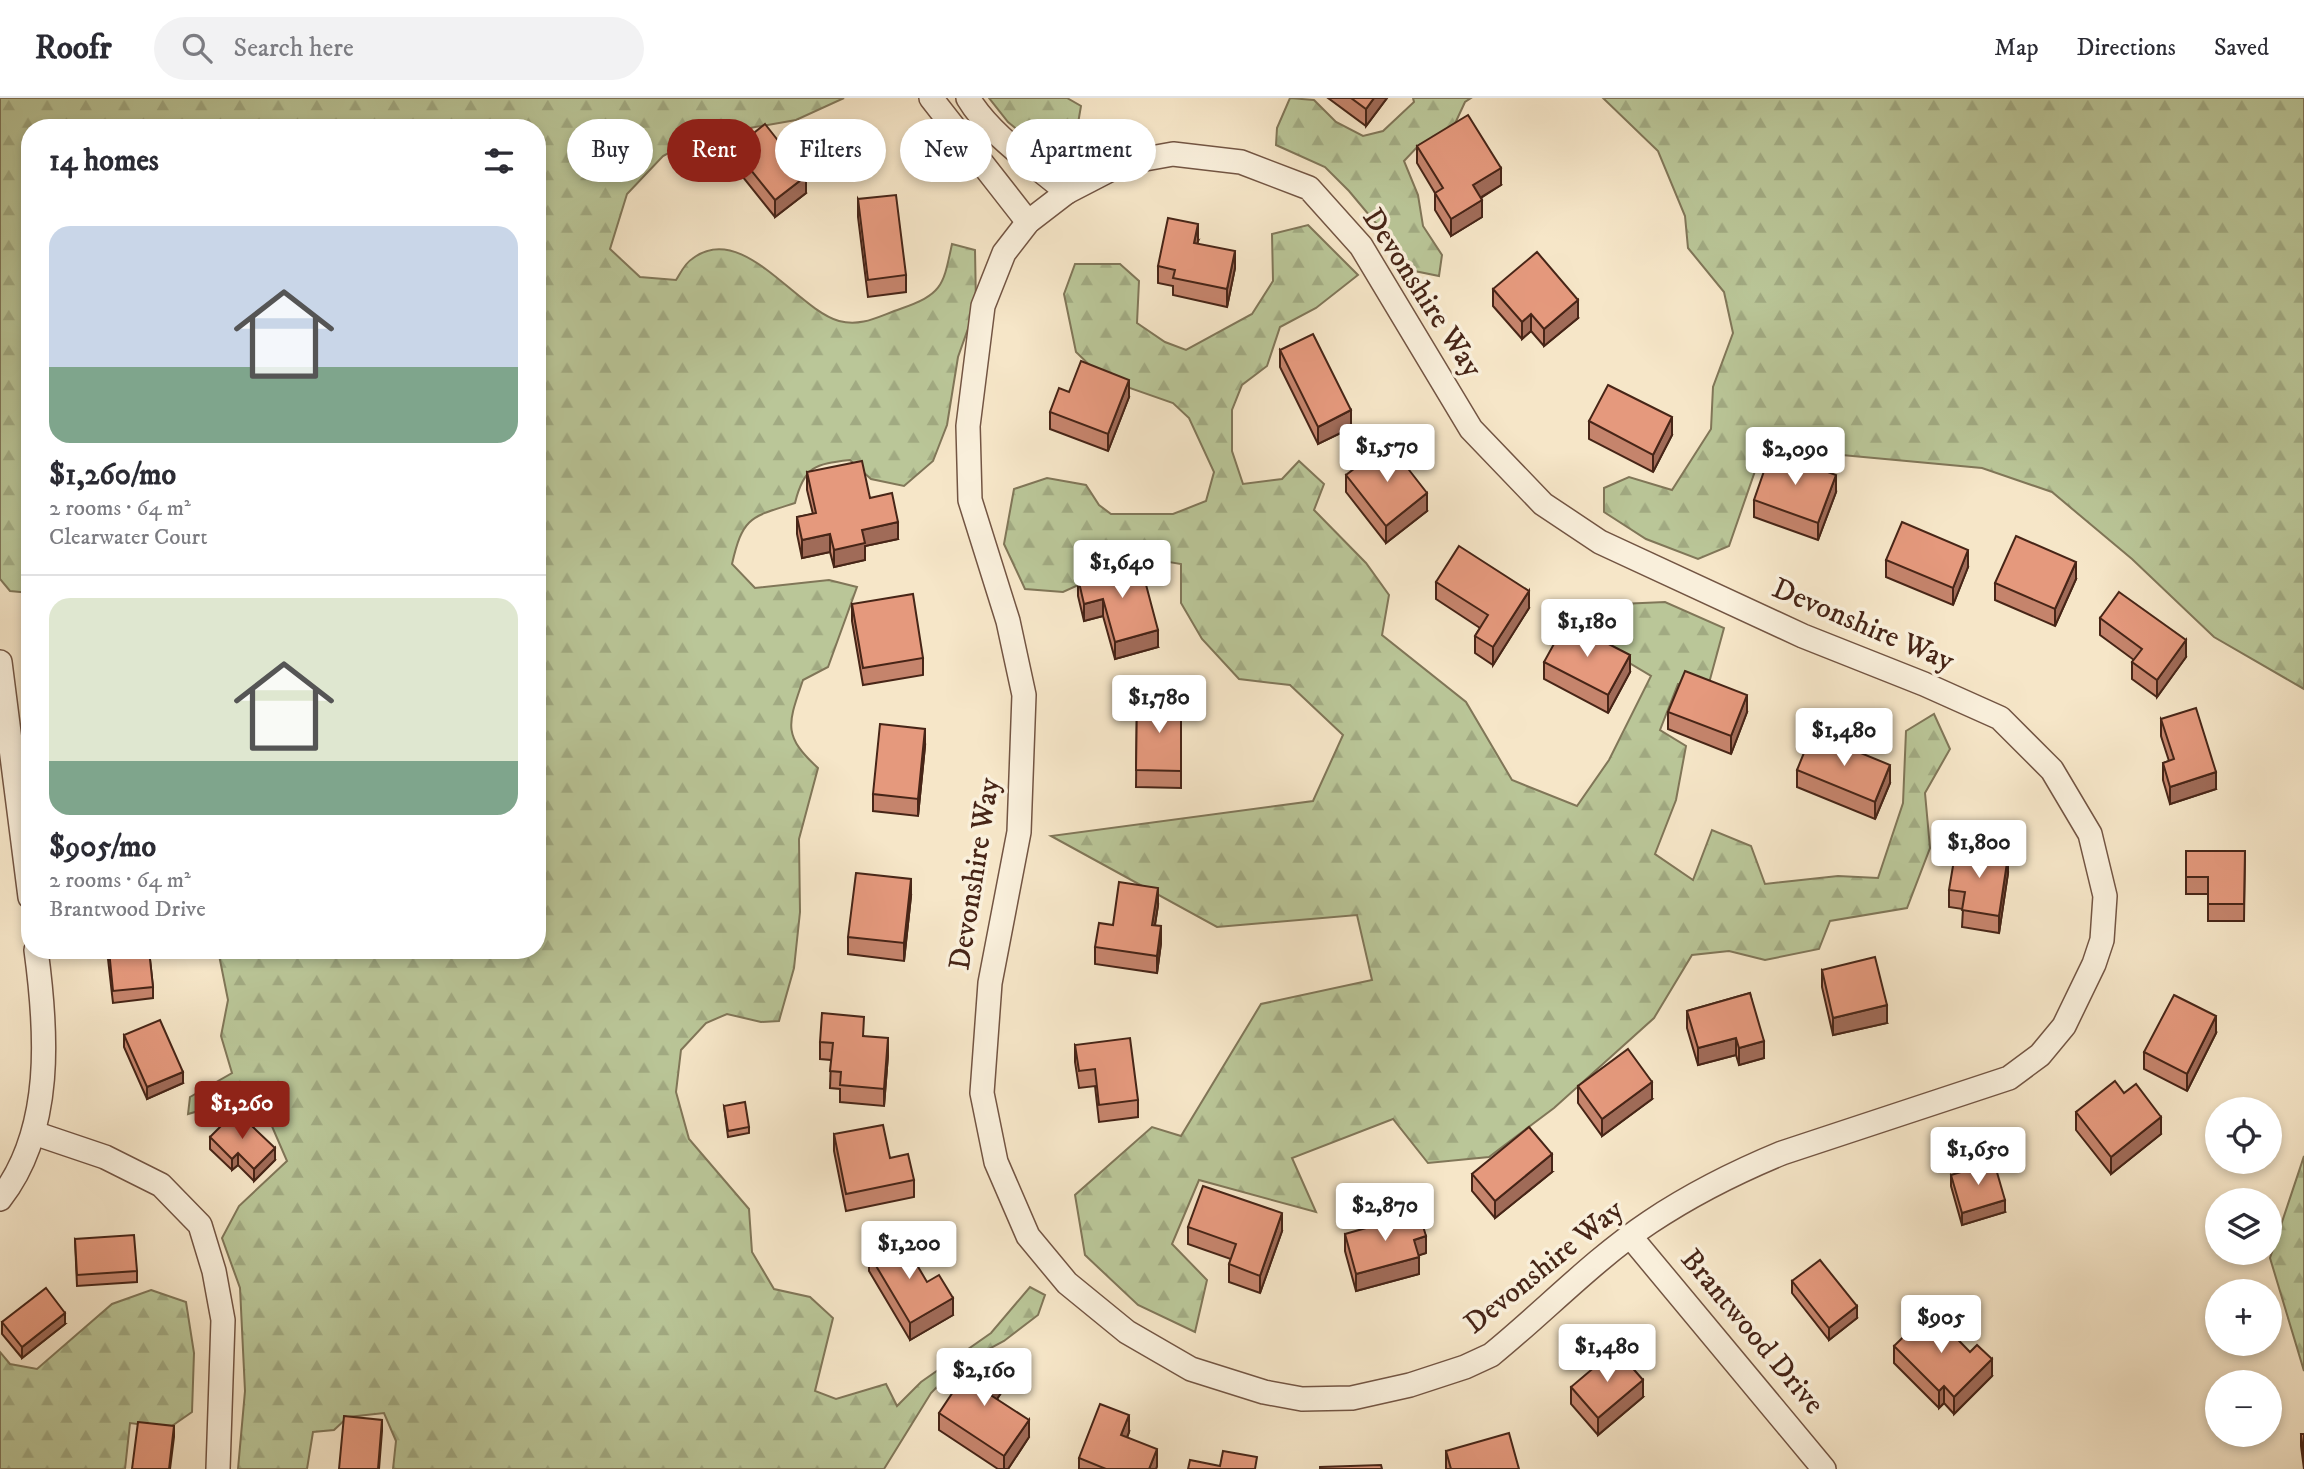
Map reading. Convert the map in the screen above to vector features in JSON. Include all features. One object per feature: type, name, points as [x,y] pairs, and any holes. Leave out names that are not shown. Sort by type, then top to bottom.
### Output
[{"type":"street","points":[[931,98],[1028,222]]},
{"type":"street","points":[[968,98],[974,108],[1009,143],[1066,192]]},
{"type":"street","name":"Devonshire Way","points":[[1173,154],[1241,162],[1309,188],[1361,246],[1471,429],[1543,504],[1600,542],[1803,636],[1924,684],[2000,718],[2052,770],[2090,834],[2105,896],[2102,940],[2094,964],[2064,1026],[2040,1055],[2009,1078],[1782,1153],[1698,1192],[1630,1237],[1491,1355],[1465,1367],[1410,1385],[1352,1398],[1302,1399],[1264,1391],[1191,1369],[1127,1332],[1067,1283],[1028,1236],[996,1162],[982,1093],[990,983],[1018,832],[1024,695],[1008,621],[970,500],[968,426],[983,306],[1004,253],[1028,222],[1066,192],[1123,163],[1173,154]]},
{"type":"street","points":[[0,662],[21,826]]},
{"type":"street","points":[[0,1199],[34,1133],[44,1041],[37,959]]},
{"type":"street","points":[[34,1133],[106,1157],[161,1185],[200,1225],[214,1271],[223,1320],[218,1469]]},
{"type":"street","name":"Brantwood Drive","points":[[1630,1237],[1824,1469]]},
{"type":"green space","points":[[0,98],[844,98],[798,119],[775,119],[775,124],[761,126],[761,119],[667,119],[667,154],[653,167],[653,119],[567,119],[567,182],[638,182],[627,194],[610,249],[640,277],[676,280],[692,259],[711,250],[730,251],[749,258],[822,313],[839,321],[855,323],[914,304],[933,293],[943,279],[952,244],[975,250],[976,306],[958,357],[947,425],[933,461],[904,486],[871,479],[850,460],[820,466],[807,474],[802,481],[795,503],[759,516],[745,527],[740,536],[732,564],[755,588],[829,580],[857,587],[828,667],[803,680],[792,718],[791,728],[798,747],[818,768],[799,839],[800,912],[794,968],[779,1021],[761,1022],[727,1014],[706,1023],[681,1050],[676,1092],[689,1139],[749,1209],[752,1252],[774,1289],[810,1297],[833,1318],[815,1391],[836,1399],[886,1384],[897,1406],[921,1382],[991,1333],[1030,1287],[1045,1295],[1038,1315],[1004,1341],[957,1366],[931,1393],[884,1469],[393,1469],[396,1441],[384,1413],[348,1417],[334,1430],[313,1432],[307,1469],[238,1469],[245,1391],[240,1288],[222,1238],[239,1206],[287,1161],[271,1124],[250,1096],[188,1114],[190,1097],[232,1073],[221,1036],[228,1000],[220,959],[546,959],[546,119],[21,119],[21,592],[10,591],[0,579]]},
{"type":"green space","points":[[989,98],[1067,98],[1081,106],[1079,119],[1006,119]]},
{"type":"green space","points":[[1290,98],[1314,100],[1336,122],[1363,136],[1383,131],[1414,102],[1413,98],[1471,98],[1465,102],[1452,130],[1419,145],[1404,161],[1418,195],[1423,226],[1442,255],[1439,276],[1400,268],[1380,228],[1325,167],[1276,145],[1277,128]]},
{"type":"green space","points":[[1603,98],[2304,98],[2304,689],[2214,637],[2132,559],[2052,492],[1982,468],[1831,454],[1762,451],[1729,546],[1698,559],[1646,539],[1604,512],[1604,488],[1629,477],[1672,490],[1711,429],[1713,387],[1733,333],[1724,292],[1688,248],[1685,216],[1658,151]]},
{"type":"green space","points":[[1308,225],[1358,275],[1316,308],[1280,327],[1267,366],[1242,385],[1232,410],[1232,451],[1243,484],[1282,479],[1299,461],[1324,484],[1314,510],[1366,563],[1389,595],[1382,635],[1466,702],[1512,780],[1577,806],[1609,760],[1651,676],[1606,649],[1620,604],[1665,602],[1724,628],[1709,683],[1678,684],[1660,730],[1686,746],[1676,800],[1655,854],[1693,880],[1712,830],[1751,846],[1765,884],[1838,876],[1878,878],[1903,803],[1906,731],[1934,714],[1950,749],[1925,793],[1930,848],[1907,908],[1830,921],[1819,949],[1765,960],[1729,951],[1692,955],[1654,1018],[1554,1108],[1489,1157],[1428,1163],[1393,1119],[1292,1158],[1316,1212],[1199,1180],[1172,1244],[1207,1280],[1195,1332],[1138,1305],[1085,1255],[1075,1195],[1152,1127],[1181,1136],[1261,1004],[1372,980],[1357,915],[1217,927],[1051,836],[1313,801],[1343,735],[1290,685],[1239,679],[1202,639],[1181,603],[1181,564],[1140,557],[1063,592],[1025,589],[1004,544],[1014,489],[1047,478],[1086,485],[1099,505],[1111,514],[1173,514],[1206,501],[1214,472],[1189,418],[1173,403],[1104,379],[1076,352],[1064,294],[1075,264],[1120,264],[1139,281],[1137,323],[1165,342],[1186,350],[1252,314],[1273,281],[1272,234]]},
{"type":"green space","points":[[2304,1156],[2304,1371],[2282,1298],[2282,1279],[2276,1279],[2272,1265],[2282,1265],[2282,1222]]},
{"type":"green space","points":[[151,1290],[186,1302],[194,1353],[192,1412],[169,1428],[130,1423],[125,1469],[0,1469],[0,1352],[10,1364],[37,1369],[112,1304]]},
{"type":"building","points":[[1351,98],[1374,98],[1366,109]]},
{"type":"building","points":[[1468,115],[1501,168],[1473,185],[1482,200],[1451,219],[1435,193],[1443,188],[1417,146]]},
{"type":"building","points":[[765,124],[775,137],[775,182],[798,182],[775,200],[761,182],[761,127]]},
{"type":"building","points":[[896,195],[906,275],[868,280],[858,199]]},
{"type":"building","points":[[1168,218],[1198,224],[1194,243],[1235,251],[1227,289],[1173,278],[1175,270],[1158,266]]},
{"type":"building","points":[[1537,252],[1578,300],[1544,329],[1531,314],[1522,322],[1493,289]]},
{"type":"building","points":[[1313,334],[1351,410],[1318,427],[1280,350]]},
{"type":"building","points":[[1081,361],[1129,380],[1108,434],[1050,412],[1059,388],[1069,392]]},
{"type":"building","points":[[1608,385],[1672,417],[1653,455],[1589,421]]},
{"type":"building","points":[[1388,443],[1427,493],[1386,526],[1346,475]]},
{"type":"building","points":[[1771,451],[1836,475],[1818,523],[1754,500]]},
{"type":"building","points":[[862,461],[870,498],[892,493],[898,522],[862,530],[865,543],[834,550],[830,534],[802,540],[797,517],[816,513],[807,472]]},
{"type":"building","points":[[1902,522],[1968,550],[1953,588],[1886,560]]},
{"type":"building","points":[[2016,536],[2076,562],[2055,609],[1995,583]]},
{"type":"building","points":[[1459,546],[1529,591],[1493,647],[1475,636],[1488,615],[1436,582]]},
{"type":"building","points":[[1140,562],[1158,630],[1115,642],[1103,599],[1084,604],[1078,578]]},
{"type":"building","points":[[2119,592],[2186,640],[2157,680],[2132,662],[2142,649],[2100,618]]},
{"type":"building","points":[[913,594],[923,658],[863,668],[852,604]]},
{"type":"building","points":[[1566,622],[1630,655],[1608,695],[1544,662]]},
{"type":"building","points":[[1685,671],[1747,695],[1731,736],[1668,712]]},
{"type":"building","points":[[1137,698],[1181,699],[1181,771],[1136,770]]},
{"type":"building","points":[[2196,708],[2216,772],[2170,787],[2163,763],[2174,759],[2161,719]]},
{"type":"building","points":[[880,724],[925,729],[918,799],[873,794]]},
{"type":"building","points":[[1812,733],[1890,765],[1875,802],[1797,770]]},
{"type":"building","points":[[1956,848],[2008,856],[1999,916],[1962,910],[1965,892],[1949,890]]},
{"type":"building","points":[[2186,851],[2245,851],[2244,904],[2208,904],[2208,877],[2186,877]]},
{"type":"building","points":[[856,873],[911,879],[904,943],[848,937]]},
{"type":"building","points":[[1119,882],[1158,888],[1152,925],[1161,926],[1157,956],[1095,947],[1099,923],[1113,925]]},
{"type":"building","points":[[1875,957],[1887,1005],[1833,1018],[1822,970]]},
{"type":"building","points":[[110,959],[150,959],[153,987],[113,991]]},
{"type":"building","points":[[1750,993],[1764,1041],[1739,1048],[1736,1038],[1698,1048],[1687,1011]]},
{"type":"building","points":[[2174,995],[2216,1016],[2187,1074],[2144,1052]]},
{"type":"building","points":[[822,1013],[864,1017],[863,1036],[888,1038],[884,1089],[840,1085],[841,1072],[830,1071],[833,1043],[820,1042]]},
{"type":"building","points":[[160,1020],[183,1072],[147,1087],[124,1035]]},
{"type":"building","points":[[1130,1038],[1138,1100],[1099,1105],[1095,1069],[1079,1071],[1075,1045]]},
{"type":"building","points":[[1628,1049],[1652,1082],[1602,1119],[1578,1086]]},
{"type":"building","points":[[2115,1081],[2124,1093],[2136,1084],[2161,1117],[2111,1157],[2076,1112]]},
{"type":"building","points":[[745,1102],[749,1127],[728,1131],[724,1106]]},
{"type":"building","points":[[236,1111],[275,1148],[254,1169],[238,1153],[232,1159],[210,1137]]},
{"type":"building","points":[[883,1125],[890,1158],[908,1154],[914,1180],[846,1194],[834,1134]]},
{"type":"building","points":[[1529,1127],[1552,1154],[1495,1201],[1472,1174]]},
{"type":"building","points":[[1994,1162],[2005,1200],[1962,1213],[1951,1175]]},
{"type":"building","points":[[1203,1186],[1282,1213],[1260,1276],[1229,1264],[1236,1244],[1188,1227]]},
{"type":"building","points":[[1419,1213],[1426,1236],[1414,1240],[1419,1257],[1356,1274],[1345,1234]]},
{"type":"building","points":[[134,1235],[137,1271],[77,1275],[75,1239]]},
{"type":"building","points":[[900,1236],[927,1282],[939,1275],[953,1298],[910,1323],[869,1254]]},
{"type":"building","points":[[1820,1260],[1857,1306],[1829,1328],[1792,1281]]},
{"type":"building","points":[[46,1288],[65,1313],[22,1347],[2,1322]]},
{"type":"building","points":[[1930,1311],[1970,1352],[1977,1345],[1992,1359],[1954,1397],[1944,1386],[1939,1391],[1894,1346]]},
{"type":"building","points":[[1616,1349],[1643,1380],[1598,1418],[1571,1387]]},
{"type":"building","points":[[979,1353],[1005,1370],[989,1394],[1029,1420],[1004,1456],[939,1413]]},
{"type":"building","points":[[1100,1404],[1129,1415],[1121,1435],[1157,1449],[1149,1469],[1106,1469],[1079,1458]]},
{"type":"building","points":[[344,1416],[382,1420],[378,1469],[339,1469]]},
{"type":"building","points":[[138,1422],[174,1426],[169,1469],[132,1469]]},
{"type":"building","points":[[1509,1433],[1519,1469],[1451,1469],[1446,1451]]},
{"type":"building","points":[[2301,1434],[2304,1434],[2304,1459]]},
{"type":"building","points":[[1223,1451],[1257,1457],[1255,1469],[1188,1469],[1190,1460],[1220,1466]]},
{"type":"building","points":[[1381,1465],[1382,1469],[1320,1469],[1320,1467]]}]
